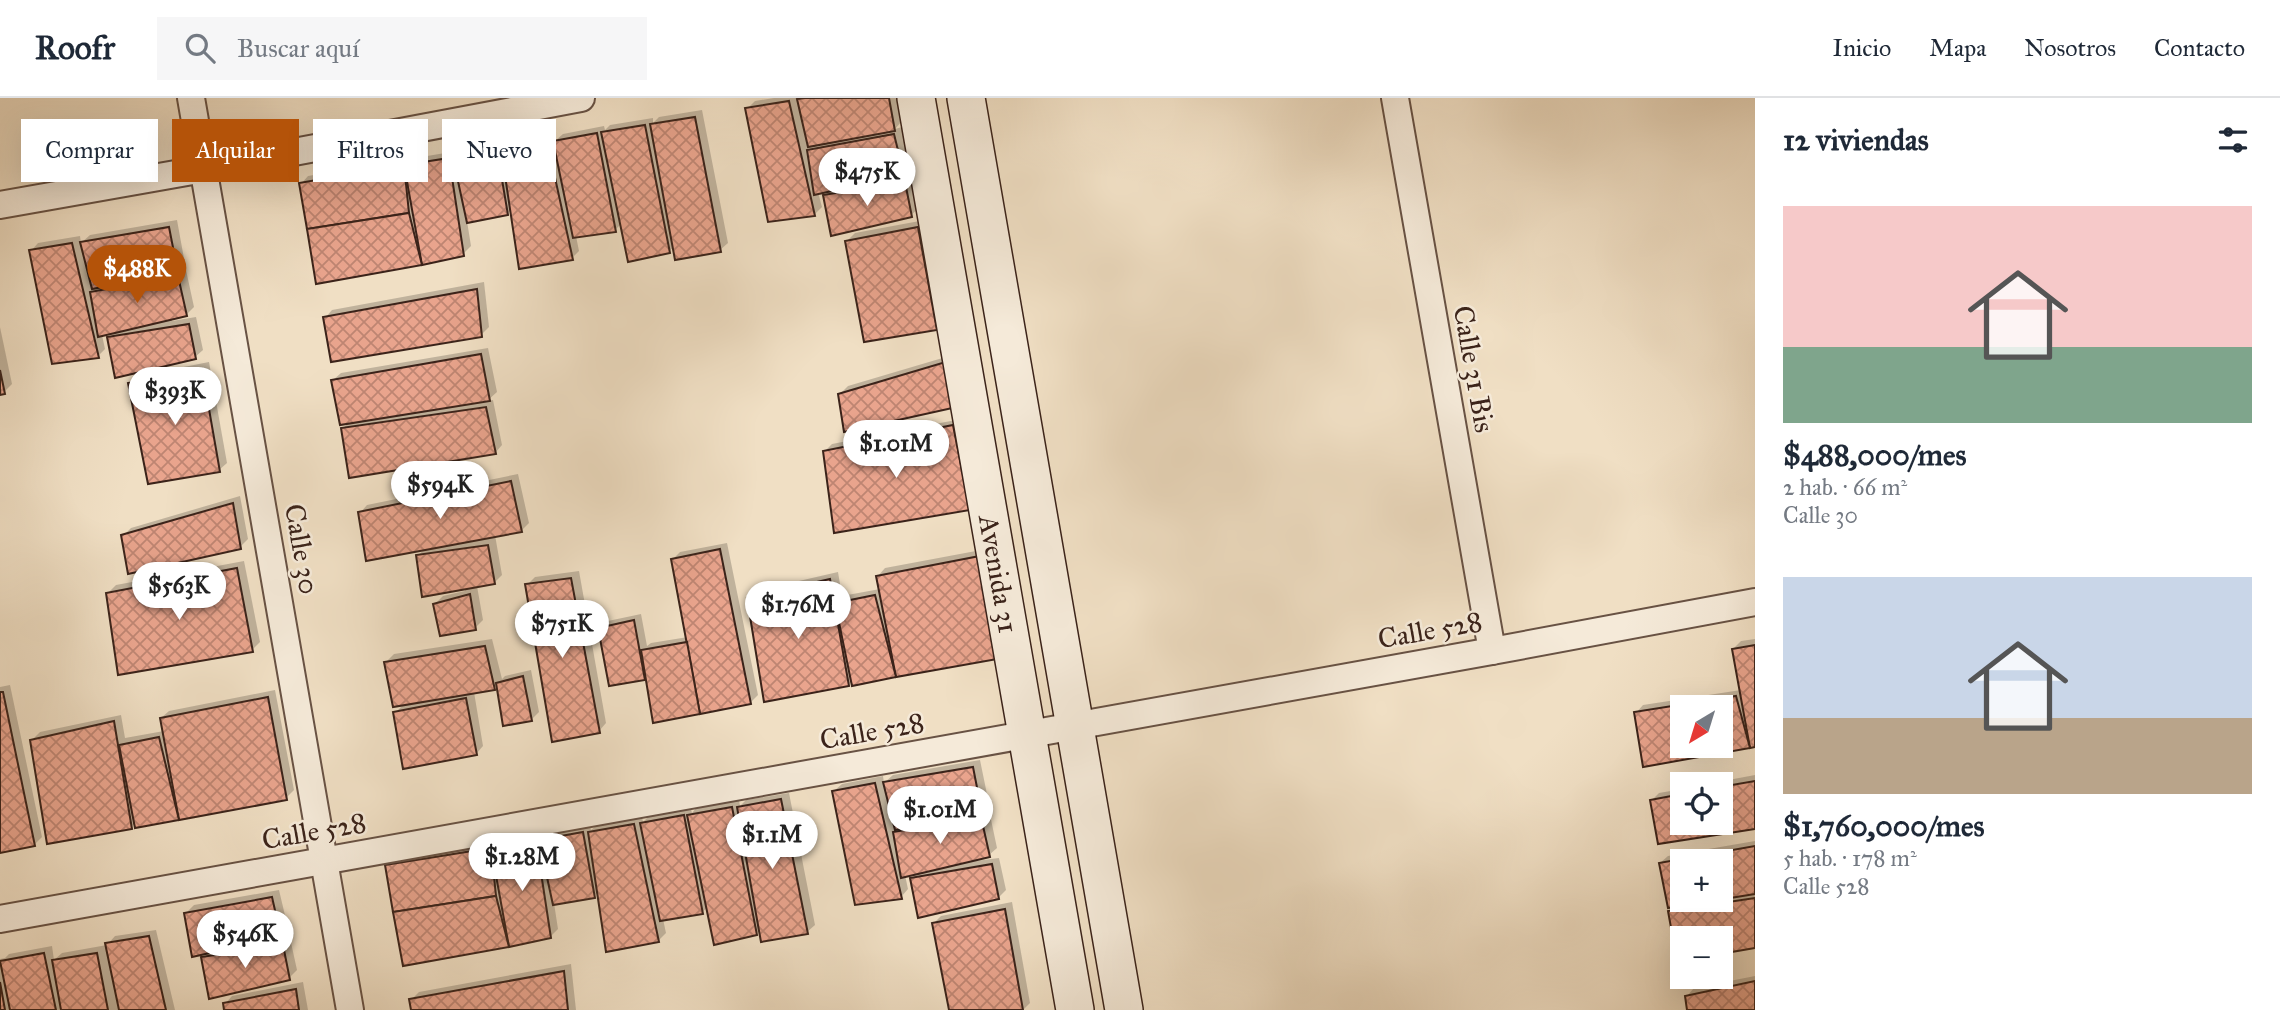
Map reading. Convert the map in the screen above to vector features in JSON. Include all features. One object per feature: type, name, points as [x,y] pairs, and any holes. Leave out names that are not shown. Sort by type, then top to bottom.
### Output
[{"type":"main road","name":"Avenida 31","points":[[916,98],[1075,1010]]},
{"type":"main road","name":"Avenida 31","points":[[966,98],[1124,1010]]},
{"type":"street","name":"Calle 30","points":[[191,98],[195,119]]},
{"type":"street","points":[[299,151],[581,98]]},
{"type":"street","name":"Calle 31 Bis","points":[[1395,98],[1492,651]]},
{"type":"street","points":[[0,205],[172,175]]},
{"type":"street","name":"Calle 30","points":[[206,182],[349,1010]]},
{"type":"street","name":"Calle 528","points":[[0,919],[1755,602]]},
{"type":"building","points":[[889,98],[895,131],[808,147],[797,99]]},
{"type":"building","points":[[789,101],[815,216],[768,222],[745,108]]},
{"type":"building","points":[[695,117],[721,252],[675,260],[650,124]]},
{"type":"building","points":[[645,125],[670,253],[628,262],[601,132]]},
{"type":"building","points":[[597,133],[616,232],[573,238],[556,156],[556,140]]},
{"type":"building","points":[[894,134],[904,175],[814,195],[807,150]]},
{"type":"building","points":[[442,159],[442,182],[453,182],[464,256],[422,265],[407,182],[428,182],[428,161]]},
{"type":"building","points":[[313,181],[406,182],[409,213],[307,229],[299,183]]},
{"type":"building","points":[[458,182],[502,182],[508,215],[467,223]]},
{"type":"building","points":[[506,182],[556,182],[573,260],[519,269]]},
{"type":"building","points":[[905,182],[912,217],[831,236],[823,195]]},
{"type":"building","points":[[409,213],[422,265],[316,284],[307,229]]},
{"type":"building","points":[[169,227],[178,273],[92,289],[80,242]]},
{"type":"building","points":[[918,227],[937,330],[864,342],[845,241]]},
{"type":"building","points":[[72,243],[99,358],[52,364],[29,250]]},
{"type":"building","points":[[178,276],[187,316],[98,337],[90,292]]},
{"type":"building","points":[[477,289],[482,337],[331,362],[323,317]]},
{"type":"building","points":[[189,324],[196,359],[115,378],[107,337]]},
{"type":"building","points":[[481,354],[490,401],[340,425],[331,380]]},
{"type":"building","points":[[949,361],[957,407],[844,432],[838,394]]},
{"type":"building","points":[[202,369],[220,472],[148,484],[128,383]]},
{"type":"building","points":[[0,370],[5,394],[0,395]]},
{"type":"building","points":[[486,407],[496,454],[349,478],[341,428]]},
{"type":"building","points":[[953,425],[970,510],[834,533],[823,451]]},
{"type":"building","points":[[511,481],[522,532],[366,561],[358,512]]},
{"type":"building","points":[[233,503],[241,549],[128,574],[121,535]]},
{"type":"building","points":[[488,545],[495,584],[422,597],[416,555]]},
{"type":"building","points":[[720,549],[751,704],[700,714],[671,559]]},
{"type":"building","points":[[985,555],[1003,658],[896,677],[876,576]]},
{"type":"building","points":[[237,568],[253,652],[118,675],[106,593]]},
{"type":"building","points":[[571,578],[600,733],[552,742],[525,584]]},
{"type":"building","points":[[830,579],[849,686],[764,702],[747,598]]},
{"type":"building","points":[[470,594],[476,630],[440,636],[433,604]]},
{"type":"building","points":[[875,595],[896,677],[852,686],[835,603]]},
{"type":"building","points":[[634,620],[645,680],[609,686],[598,628]]},
{"type":"building","points":[[687,642],[700,714],[653,723],[641,650]]},
{"type":"building","points":[[1755,645],[1755,747],[1750,748],[1732,649]]},
{"type":"building","points":[[485,646],[495,690],[393,707],[384,662]]},
{"type":"building","points":[[523,676],[532,721],[503,726],[496,683]]},
{"type":"building","points":[[0,692],[3,692],[35,846],[0,853]]},
{"type":"building","points":[[1733,696],[1736,696],[1750,748],[1733,751]]},
{"type":"building","points":[[268,697],[287,800],[179,820],[160,718]]},
{"type":"building","points":[[466,698],[477,755],[403,769],[393,712]]},
{"type":"building","points":[[1670,706],[1670,758],[1694,758],[1643,767],[1634,712]]},
{"type":"building","points":[[114,721],[132,829],[47,844],[30,740]]},
{"type":"building","points":[[159,737],[179,820],[135,828],[119,745]]},
{"type":"building","points":[[973,767],[982,813],[895,830],[883,782]]},
{"type":"building","points":[[1755,781],[1755,829],[1733,832],[1733,785]]},
{"type":"building","points":[[875,783],[902,899],[855,905],[832,791]]},
{"type":"building","points":[[1670,796],[1670,835],[1716,835],[1658,844],[1650,800]]},
{"type":"building","points":[[781,799],[808,934],[761,942],[737,807]]},
{"type":"building","points":[[732,807],[757,935],[714,945],[687,815]]},
{"type":"building","points":[[684,815],[703,914],[660,921],[640,823]]},
{"type":"building","points":[[981,817],[990,857],[901,878],[893,832]]},
{"type":"building","points":[[634,824],[659,942],[606,952],[588,832]]},
{"type":"building","points":[[583,832],[595,898],[553,905],[539,840]]},
{"type":"building","points":[[536,840],[551,938],[509,947],[491,848]]},
{"type":"building","points":[[1755,846],[1755,894],[1733,898],[1733,850]]},
{"type":"building","points":[[491,848],[496,896],[393,912],[385,865]]},
{"type":"building","points":[[1670,861],[1670,908],[1659,863]]},
{"type":"building","points":[[992,864],[999,899],[918,918],[910,878]]},
{"type":"building","points":[[496,896],[509,947],[403,966],[393,912]]},
{"type":"building","points":[[272,897],[281,937],[192,957],[184,913]]},
{"type":"building","points":[[1755,898],[1755,948],[1733,952],[1733,926],[1671,926],[1668,911],[1733,912],[1733,901]]},
{"type":"building","points":[[1005,909],[1023,1010],[949,1010],[932,923]]},
{"type":"building","points":[[149,936],[166,1010],[119,1010],[105,943]]},
{"type":"building","points":[[283,945],[290,980],[209,999],[201,957]]},
{"type":"building","points":[[44,953],[56,1010],[10,1010],[0,961]]},
{"type":"building","points":[[97,953],[108,1010],[61,1010],[52,960]]},
{"type":"building","points":[[564,971],[568,1010],[411,1010],[409,999]]},
{"type":"building","points":[[1755,981],[1755,1010],[1687,1010],[1685,996],[1718,989],[1733,989],[1733,986]]},
{"type":"building","points":[[0,982],[5,1010],[0,1010]]},
{"type":"building","points":[[296,989],[299,1010],[224,1010],[223,1003]]}]
